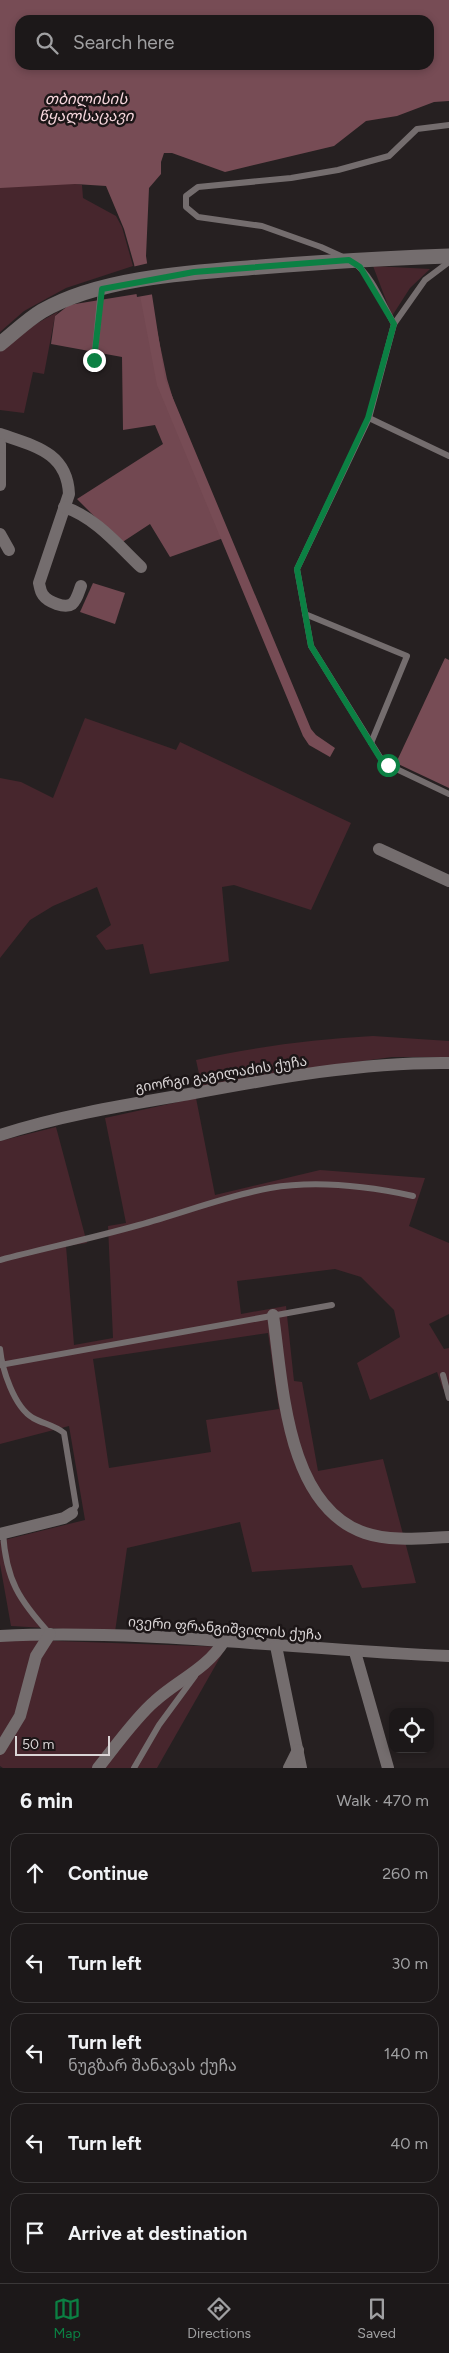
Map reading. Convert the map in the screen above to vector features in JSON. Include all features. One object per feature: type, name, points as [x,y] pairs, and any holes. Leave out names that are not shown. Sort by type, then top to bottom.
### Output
[{"type":"main road","points":[[0,344],[42,311],[80,294],[126,284],[194,272],[349,260],[449,256]]},
{"type":"street","points":[[0,434],[53,456],[60,463],[68,482],[68,494],[39,583],[40,591],[47,599],[64,606],[72,604],[76,600],[82,586]]},
{"type":"street","points":[[0,444],[0,485]]},
{"type":"street","points":[[64,507],[76,511],[91,520],[141,566]]},
{"type":"street","points":[[0,534],[9,550]]},
{"type":"street","points":[[379,849],[449,881]]},
{"type":"street","name":"გიორგი გაგილაძის ქუჩა","points":[[0,1134],[48,1120],[250,1082],[390,1063],[449,1063]]},
{"type":"street","points":[[273,1316],[290,1428],[304,1471],[324,1504],[344,1523],[364,1533],[386,1538],[449,1537]]},
{"type":"street","points":[[2,1533],[64,1518],[72,1513]]},
{"type":"street","points":[[0,1749],[20,1716],[36,1656],[50,1634]]},
{"type":"street","name":"ივერი ფრანგიშვილის ქუჩა","points":[[0,1636],[50,1634],[224,1642],[355,1652],[449,1656]]},
{"type":"street","points":[[98,1768],[154,1701],[200,1669],[218,1652],[224,1642]]},
{"type":"street","points":[[276,1646],[301,1768]]},
{"type":"street","points":[[355,1652],[388,1768]]},
{"type":"street","points":[[289,1768],[298,1750]]},
{"type":"lane","points":[[394,324],[360,267],[349,260],[321,247],[262,226],[198,216],[186,207],[186,196],[198,187],[291,178],[338,170],[389,156],[416,129],[449,125]]},
{"type":"lane","points":[[449,262],[425,280],[394,324],[368,418],[297,569],[311,646],[371,743],[384,762],[449,794]]},
{"type":"lane","points":[[94,360],[102,289]]},
{"type":"lane","points":[[368,418],[449,456]]},
{"type":"lane","points":[[305,614],[407,656],[371,743]]},
{"type":"lane","points":[[0,1260],[139,1225],[214,1202],[269,1188],[290,1185],[358,1187],[375,1188],[413,1196]]},
{"type":"lane","points":[[1,1365],[332,1305]]},
{"type":"lane","points":[[0,1349],[1,1365],[16,1400],[32,1418],[54,1425],[64,1433],[76,1506],[72,1513]]},
{"type":"lane","points":[[443,1375],[449,1398]]},
{"type":"lane","points":[[2,1533],[12,1584],[31,1613],[50,1634]]},
{"type":"lane","points":[[134,1768],[159,1725],[200,1669]]},
{"type":"shaded area","points":[[0,170],[82,185],[83,198],[116,216],[122,227],[133,266],[66,288],[24,311],[0,332]]},
{"type":"shaded area","points":[[373,266],[430,269],[410,288],[392,316]]},
{"type":"shaded area","points":[[149,292],[167,379],[174,402],[229,536],[170,557],[150,524],[121,543],[77,499],[163,444],[155,425],[123,430],[122,357],[51,344],[55,316],[69,305]]},
{"type":"shaded area","points":[[59,311],[55,316],[44,374],[33,372],[24,413],[0,410],[0,351],[34,325]]},
{"type":"shaded area","points":[[93,583],[125,593],[115,624],[80,612]]},
{"type":"shaded area","points":[[85,718],[176,750],[180,742],[351,823],[311,910],[234,885],[222,887],[229,961],[150,974],[143,944],[106,950],[96,936],[111,925],[97,887],[53,906],[30,920],[0,958],[0,778],[21,782],[53,798]]},
{"type":"shaded area","points":[[373,1036],[449,1041],[449,1057],[392,1057],[248,1077],[202,1087],[196,1060],[284,1044]]},
{"type":"shaded area","points":[[196,1098],[215,1195],[320,1170],[425,1178],[409,1226],[449,1243],[449,1314],[429,1324],[444,1349],[449,1348],[449,1388],[443,1389],[437,1372],[370,1400],[357,1363],[400,1337],[394,1310],[361,1277],[335,1269],[237,1281],[241,1314],[286,1306],[294,1381],[302,1382],[318,1471],[383,1459],[416,1583],[362,1588],[352,1565],[252,1572],[240,1522],[127,1548],[115,1632],[11,1626],[0,1564],[0,1541],[85,1520],[69,1426],[0,1444],[0,1141],[56,1127],[87,1243],[66,1246],[74,1345],[113,1338],[108,1226],[126,1223],[105,1118]],"holes":[[[268,1333],[279,1409],[206,1420],[211,1452],[109,1468],[93,1359]]]},
{"type":"shaded area","points":[[0,1639],[226,1647],[157,1768],[3,1768],[0,1766]]},
{"type":"water","name":"თბილისის წყალსაცავი","points":[[0,0],[449,0],[449,101],[434,102],[397,116],[366,121],[334,146],[225,172],[172,153],[164,153],[161,162],[161,174],[149,188],[146,256],[165,379],[311,729],[316,735],[335,748],[330,757],[309,745],[303,736],[157,385],[134,264],[124,229],[106,186],[75,184],[0,188]]},
{"type":"water","points":[[445,658],[449,660],[449,788],[396,763]]},
{"type":"pier","points":[[149,263],[154,294],[137,297],[132,267]]},
{"type":"route","points":[[94,360],[102,289],[194,272],[349,260],[360,267],[394,324],[368,418],[297,569],[311,646],[380,758],[388,765]]}]
